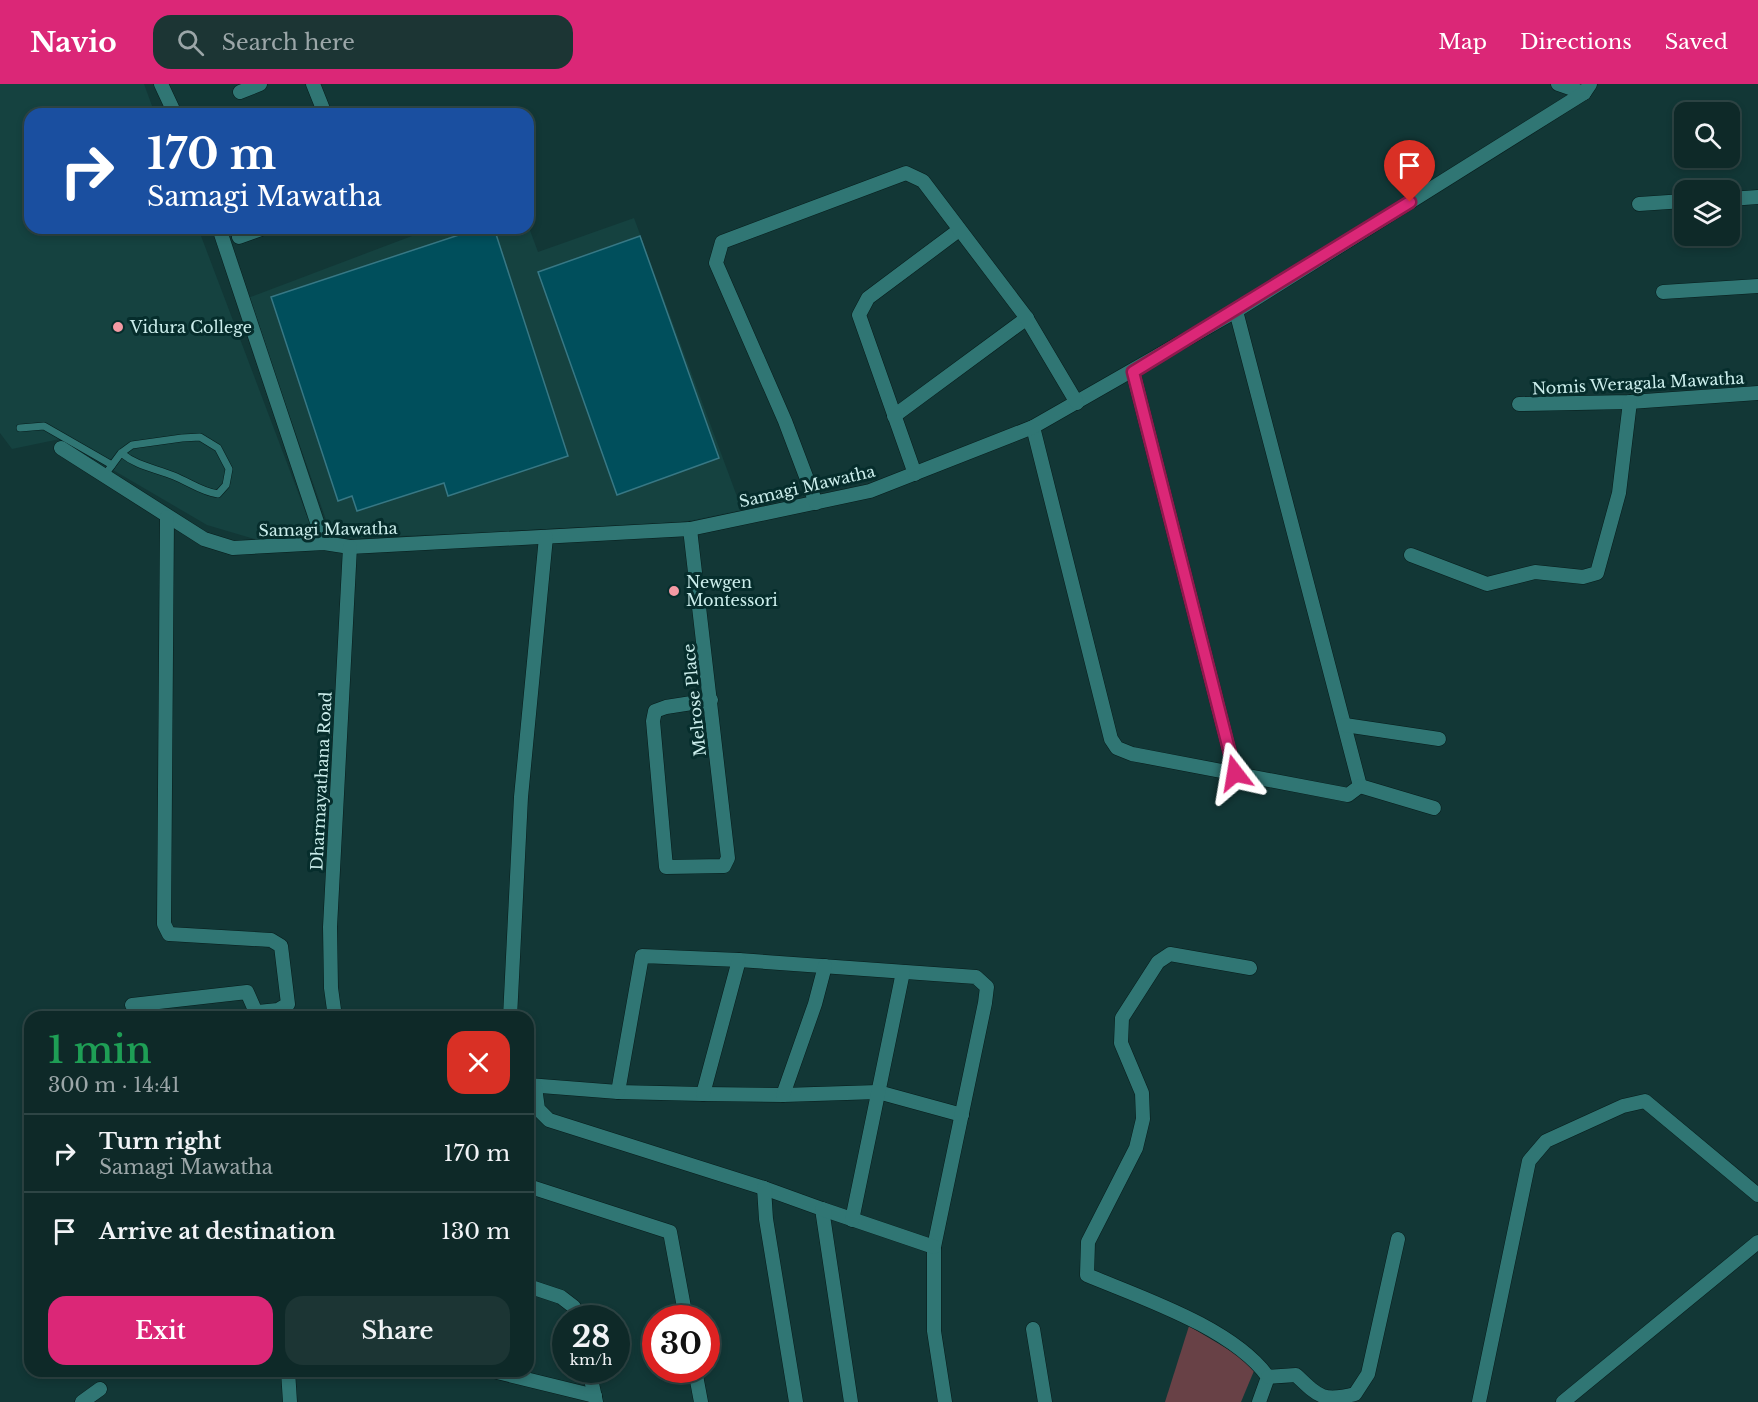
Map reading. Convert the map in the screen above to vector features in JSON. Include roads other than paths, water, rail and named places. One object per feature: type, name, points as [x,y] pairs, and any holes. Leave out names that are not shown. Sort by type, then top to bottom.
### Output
[{"type":"street","points":[[161,84],[172,108]]},
{"type":"street","points":[[240,92],[260,84]]},
{"type":"street","points":[[313,84],[323,108]]},
{"type":"street","points":[[1558,84],[1587,88]]},
{"type":"street","name":"Samagi Mawatha","points":[[61,448],[108,471],[167,517],[204,539],[233,548],[324,543],[350,547],[690,529],[870,491],[1033,427],[1133,372],[1236,311],[1587,88]]},
{"type":"street","points":[[816,503],[785,421],[716,263],[722,242],[906,173],[923,181],[1027,318],[1077,403]]},
{"type":"street","points":[[1740,199],[1758,198]]},
{"type":"street","points":[[1640,204],[1674,202]]},
{"type":"street","points":[[915,474],[859,315],[868,297],[959,230]]},
{"type":"street","points":[[221,234],[324,543]]},
{"type":"street","points":[[239,237],[247,234]]},
{"type":"street","points":[[1663,292],[1758,286]]},
{"type":"street","points":[[1236,311],[1360,786]]},
{"type":"street","points":[[894,416],[1027,318]]},
{"type":"street","points":[[1133,372],[1235,773]]},
{"type":"street","name":"Nomis Weragala Mawatha","points":[[1519,405],[1629,402],[1758,393]]},
{"type":"street","points":[[1411,555],[1487,584],[1535,572],[1583,577],[1597,573],[1618,493],[1629,402]]},
{"type":"street","points":[[1033,427],[1111,740],[1116,748],[1132,754],[1348,795],[1360,786]]},
{"type":"street","points":[[167,517],[164,924],[169,934],[271,940],[281,946],[288,1004],[273,1011]]},
{"type":"street","name":"Melrose Place","points":[[690,529],[711,700],[728,858],[724,866],[666,867],[653,721],[656,711],[666,707],[711,700]]},
{"type":"street","points":[[510,1011],[521,797],[546,537]]},
{"type":"street","name":"Dharmayathana Road","points":[[334,1011],[331,988],[330,927],[350,547]]},
{"type":"street","points":[[1345,725],[1438,739]]},
{"type":"street","points":[[1360,786],[1434,808]]},
{"type":"street","points":[[1250,968],[1170,954],[1158,962],[1122,1018],[1121,1043],[1142,1093],[1143,1119],[1136,1148],[1088,1242],[1087,1275],[1193,1320],[1257,1362],[1268,1377]]},
{"type":"street","points":[[618,1092],[642,956],[739,960],[976,977],[987,987],[934,1246],[934,1331],[945,1402]]},
{"type":"street","points":[[702,1094],[739,960]]},
{"type":"street","points":[[783,1095],[825,966]]},
{"type":"street","points":[[852,1220],[903,972]]},
{"type":"street","points":[[132,1005],[247,992],[256,1011]]},
{"type":"street","points":[[534,1086],[618,1092],[702,1094],[783,1095],[878,1092],[962,1115]]},
{"type":"street","points":[[534,1094],[538,1109],[549,1120],[764,1188],[852,1220],[934,1246]]},
{"type":"street","points":[[1479,1402],[1529,1161],[1546,1142],[1623,1106],[1645,1101],[1758,1195]]},
{"type":"street","points":[[534,1188],[670,1232],[684,1305]]},
{"type":"street","points":[[764,1188],[766,1219],[796,1402]]},
{"type":"street","points":[[822,1209],[850,1402]]},
{"type":"street","points":[[1268,1377],[1296,1375],[1319,1397],[1335,1401],[1355,1394],[1368,1374],[1398,1239]]},
{"type":"street","points":[[1563,1402],[1758,1242]]},
{"type":"street","points":[[534,1288],[561,1296],[573,1305]]},
{"type":"street","points":[[1034,1329],[1045,1402]]},
{"type":"street","points":[[288,1377],[290,1402]]},
{"type":"street","points":[[515,1377],[596,1399],[592,1383]]},
{"type":"street","points":[[1259,1402],[1268,1377]]},
{"type":"street","points":[[697,1383],[701,1402]]},
{"type":"street","points":[[82,1402],[100,1389]]},
{"type":"lane","points":[[20,428],[44,426],[108,471],[121,453],[132,445],[200,437],[218,448],[229,469],[226,484],[218,494],[208,493],[172,476],[134,464],[121,453]]},
{"type":"place","name":"Vidura College","points":[[118,327]]},
{"type":"place","name":"Newgen Montessori","points":[[674,591]]}]
